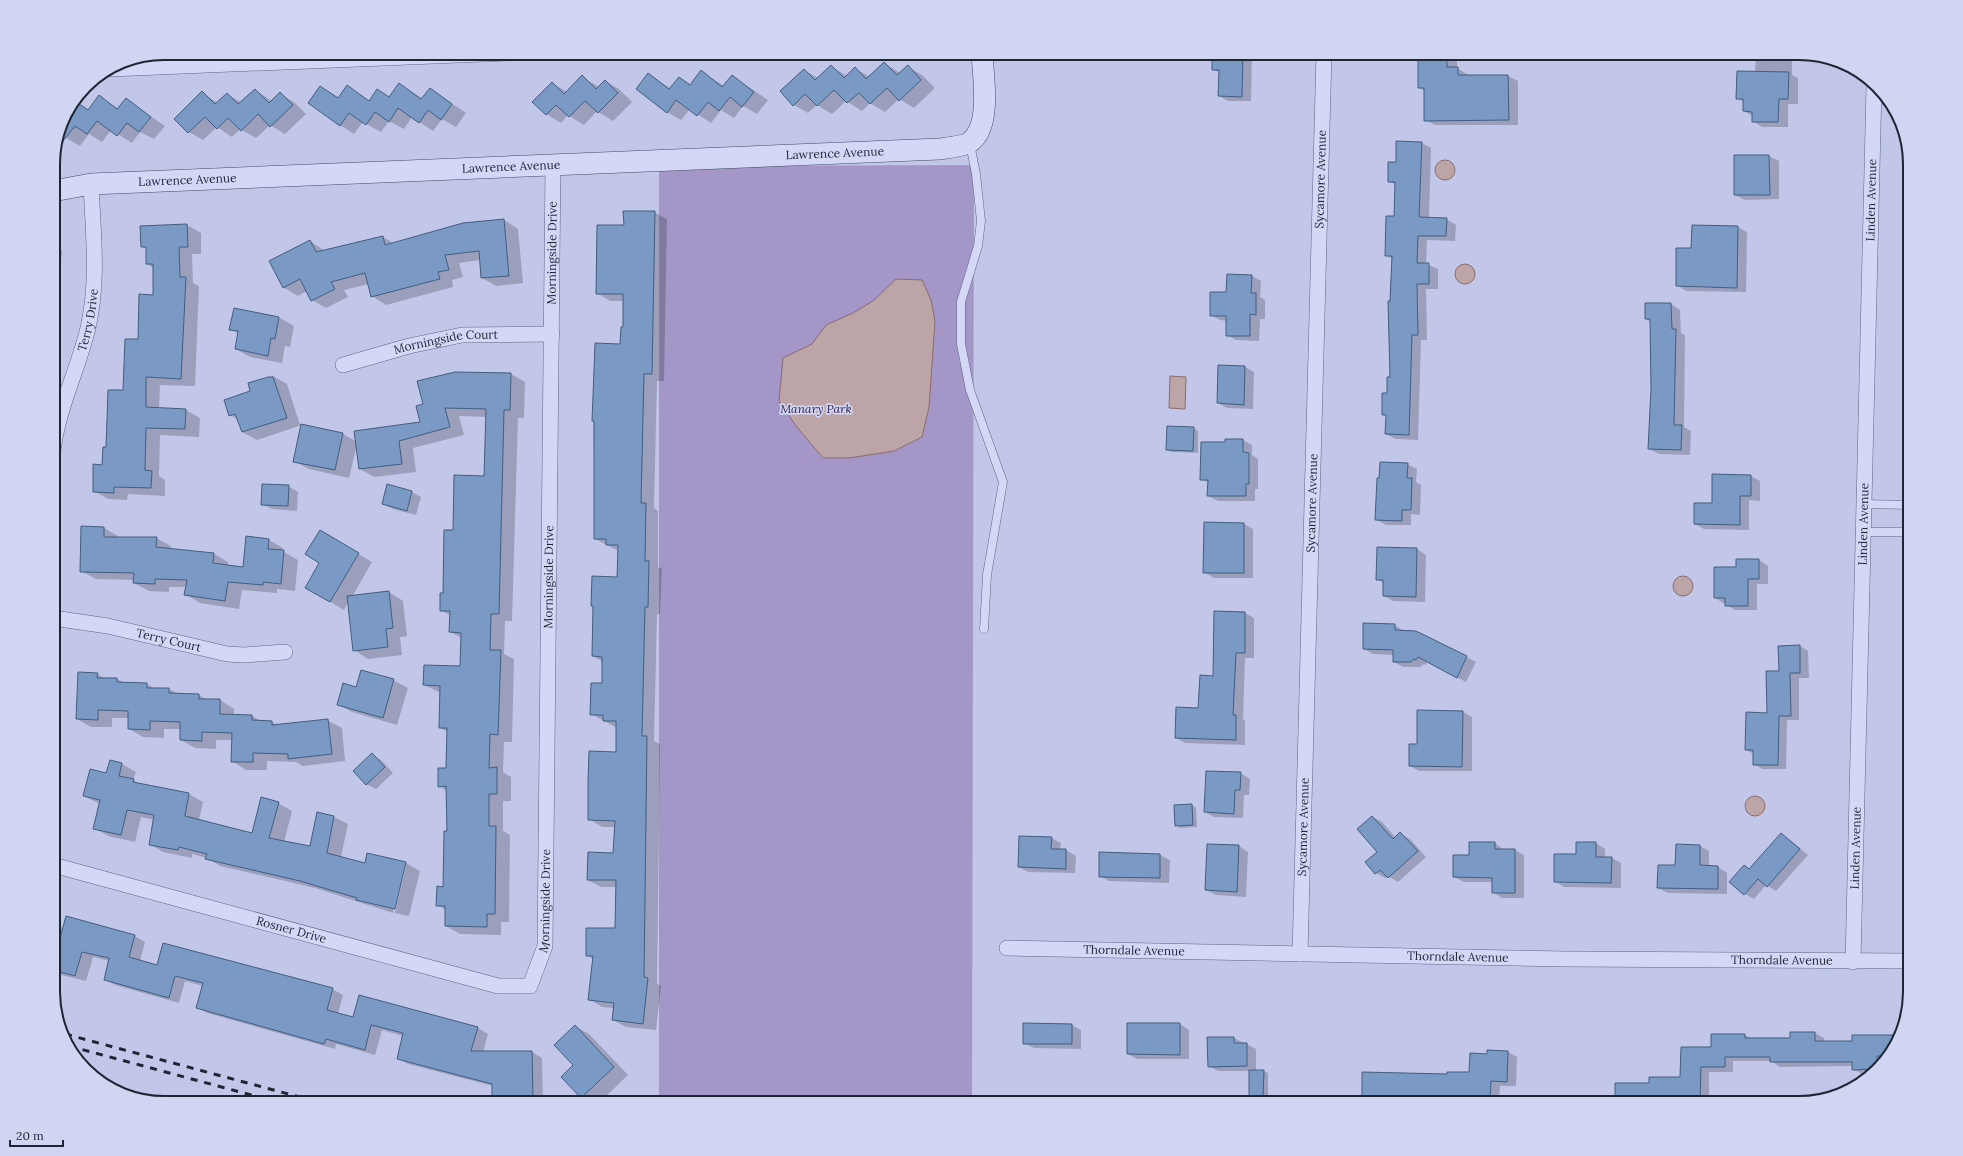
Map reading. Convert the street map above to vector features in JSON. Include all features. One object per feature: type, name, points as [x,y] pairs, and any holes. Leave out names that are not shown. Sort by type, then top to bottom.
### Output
[{"type":"street","points":[[125,68],[207,60]]},
{"type":"street","points":[[969,143],[979,132],[985,114],[982,60]]},
{"type":"street","name":"Sycamore Avenue","points":[[1300,954],[1324,60]]},
{"type":"street","name":"Linden Avenue","points":[[1853,962],[1874,92]]},
{"type":"street","name":"Lawrence Avenue","points":[[60,190],[91,184],[922,150],[940,149],[969,143]]},
{"type":"street","name":"Morningside Drive","points":[[530,986],[545,946],[553,165]]},
{"type":"street","name":"Terry Drive","points":[[60,418],[64,399],[88,329],[93,306],[96,281],[91,184]]},
{"type":"street","name":"Morningside Court","points":[[343,365],[409,346],[462,335],[552,334]]},
{"type":"street","name":"Terry Court","points":[[60,619],[108,626],[227,654],[244,655],[285,652]]},
{"type":"street","name":"Rosner Drive","points":[[60,867],[498,986],[530,986]]},
{"type":"street","name":"Thorndale Avenue","points":[[1007,948],[1558,959],[1903,961]]},
{"type":"lane","points":[[969,143],[976,174],[981,221],[978,246],[961,302],[961,344],[970,390],[1003,482],[987,575],[984,629]]},
{"type":"lane","points":[[1864,504],[1903,505]]},
{"type":"lane","points":[[1863,532],[1903,532]]},
{"type":"green space","name":"Manary Park","points":[[974,165],[972,1096],[659,1096],[659,166]]},
{"type":"shaded area","points":[[1445,160],[1452,163],[1455,170],[1452,177],[1445,180],[1438,177],[1435,170],[1438,163]]},
{"type":"shaded area","points":[[1465,264],[1472,267],[1475,274],[1472,281],[1465,284],[1458,281],[1455,274],[1458,267]]},
{"type":"shaded area","points":[[896,279],[922,280],[931,300],[935,321],[929,407],[922,437],[894,451],[849,458],[823,458],[796,426],[779,401],[783,358],[812,344],[826,325],[853,313],[873,301]]},
{"type":"shaded area","points":[[1170,376],[1186,377],[1185,409],[1169,408]]},
{"type":"shaded area","points":[[1683,576],[1690,579],[1693,586],[1690,593],[1683,596],[1676,593],[1673,586],[1676,579]]},
{"type":"shaded area","points":[[1755,796],[1762,799],[1765,806],[1762,813],[1755,816],[1748,813],[1745,806],[1748,799]]},
{"type":"building","points":[[1212,60],[1243,60],[1242,97],[1218,96],[1219,70],[1212,70]]},
{"type":"building","points":[[1418,60],[1447,60],[1447,67],[1458,67],[1458,75],[1508,75],[1509,120],[1424,121],[1424,88],[1418,88]]},
{"type":"building","points":[[884,62],[897,75],[908,65],[921,80],[899,101],[887,88],[870,104],[859,93],[847,103],[834,90],[817,106],[805,94],[793,106],[780,91],[804,69],[815,80],[831,65],[844,78],[855,67],[866,79]]},
{"type":"building","points":[[701,70],[722,87],[732,75],[754,92],[742,107],[730,97],[719,111],[708,102],[697,116],[676,100],[667,113],[636,89],[648,73],[669,89],[679,77],[690,85]]},
{"type":"building","points":[[1737,71],[1789,72],[1788,99],[1779,99],[1778,122],[1752,122],[1752,112],[1743,111],[1743,99],[1736,99]]},
{"type":"building","points":[[582,75],[596,89],[605,80],[618,93],[598,113],[585,101],[569,117],[556,105],[546,115],[532,102],[552,82],[564,94]]},
{"type":"building","points":[[399,83],[421,99],[430,88],[452,104],[441,120],[428,110],[419,123],[398,108],[389,122],[375,112],[366,125],[349,113],[340,126],[308,103],[320,86],[338,98],[347,85],[369,101],[377,89],[389,97]]},
{"type":"building","points":[[255,89],[269,103],[280,92],[293,105],[270,127],[258,114],[241,131],[228,118],[217,129],[205,117],[188,133],[174,119],[202,91],[215,104],[227,93],[238,104]]},
{"type":"building","points":[[99,95],[117,109],[126,98],[151,117],[139,132],[127,123],[117,136],[97,121],[87,134],[75,126],[63,141],[68,124],[79,104],[88,110]]},
{"type":"building","points":[[1396,141],[1422,142],[1419,217],[1447,218],[1446,236],[1418,236],[1417,263],[1429,263],[1429,284],[1417,284],[1418,335],[1412,335],[1409,435],[1385,434],[1386,415],[1382,415],[1382,393],[1387,393],[1387,377],[1390,377],[1388,301],[1390,301],[1392,256],[1385,256],[1386,216],[1394,216],[1395,182],[1388,182],[1388,162],[1396,162]]},
{"type":"building","points":[[1734,155],[1769,155],[1770,195],[1734,195]]},
{"type":"building","points":[[623,211],[655,211],[652,374],[644,374],[641,503],[646,503],[645,561],[649,561],[648,607],[645,607],[642,736],[647,736],[644,977],[648,978],[643,1024],[612,1020],[614,1003],[588,1000],[593,956],[586,956],[586,928],[615,928],[616,880],[587,880],[588,852],[613,853],[615,821],[588,820],[589,751],[616,752],[616,721],[603,721],[603,715],[590,715],[591,683],[602,683],[602,657],[592,656],[592,576],[617,577],[618,545],[606,545],[606,539],[594,539],[594,421],[592,421],[595,343],[620,344],[621,327],[623,327],[623,294],[596,294],[597,225],[624,225]]},
{"type":"building","points":[[504,219],[509,276],[481,278],[479,251],[445,255],[449,270],[438,272],[440,279],[371,297],[365,273],[331,282],[335,289],[311,301],[300,279],[283,288],[269,261],[310,240],[316,252],[383,236],[385,245],[463,223]]},
{"type":"building","points":[[187,224],[188,247],[179,247],[180,277],[186,277],[181,379],[146,377],[146,407],[186,409],[185,429],[146,428],[145,470],[152,471],[151,488],[114,487],[114,493],[93,492],[93,464],[102,465],[103,447],[106,447],[108,390],[123,390],[125,339],[138,339],[139,294],[153,295],[153,264],[146,264],[146,247],[141,247],[140,226]]},
{"type":"building","points":[[1692,225],[1738,226],[1737,288],[1676,286],[1676,248],[1691,248]]},
{"type":"building","points":[[1227,274],[1252,275],[1251,293],[1256,293],[1256,315],[1250,314],[1250,336],[1226,336],[1226,316],[1210,316],[1210,292],[1226,292]]},
{"type":"building","points":[[1645,303],[1671,303],[1672,329],[1676,329],[1674,425],[1682,425],[1681,450],[1648,449],[1651,389],[1650,319],[1645,319]]},
{"type":"building","points":[[234,308],[279,317],[275,339],[271,338],[268,356],[235,349],[238,331],[229,330]]},
{"type":"building","points":[[1218,365],[1245,366],[1244,405],[1217,403]]},
{"type":"building","points":[[455,372],[511,373],[510,410],[504,410],[499,614],[491,614],[490,650],[501,650],[498,735],[490,734],[489,768],[497,767],[497,794],[489,794],[489,826],[496,826],[495,914],[487,914],[487,927],[445,926],[445,906],[436,906],[437,886],[443,887],[444,831],[447,831],[446,786],[438,787],[438,768],[446,768],[447,728],[439,728],[440,686],[423,685],[424,665],[460,666],[461,633],[449,632],[450,611],[440,611],[440,593],[443,593],[444,530],[453,530],[454,475],[484,476],[486,409],[445,408],[450,427],[399,441],[402,464],[359,469],[354,431],[420,422],[416,406],[423,404],[417,381]]},
{"type":"building","points":[[273,377],[287,418],[242,432],[235,414],[229,416],[224,400],[250,391],[248,383]]},
{"type":"building","points":[[301,424],[343,433],[335,470],[293,462]]},
{"type":"building","points":[[1167,426],[1194,427],[1193,451],[1166,450]]},
{"type":"building","points":[[1225,439],[1243,439],[1243,452],[1249,453],[1249,484],[1246,484],[1246,496],[1207,496],[1208,480],[1200,480],[1201,442],[1225,442]]},
{"type":"building","points":[[1380,462],[1408,463],[1407,478],[1412,478],[1411,510],[1402,510],[1402,521],[1375,520],[1377,478],[1379,478]]},
{"type":"building","points":[[1712,474],[1751,475],[1751,496],[1740,496],[1740,525],[1694,524],[1694,503],[1712,503]]},
{"type":"building","points":[[262,484],[289,485],[288,506],[261,505]]},
{"type":"building","points":[[387,484],[412,491],[407,511],[382,504]]},
{"type":"building","points":[[1204,522],[1244,523],[1244,573],[1203,573]]},
{"type":"building","points":[[81,526],[104,527],[104,537],[157,537],[156,547],[214,553],[213,563],[243,567],[246,536],[269,539],[268,549],[284,550],[281,584],[263,582],[263,585],[228,582],[225,601],[184,595],[187,580],[155,579],[155,584],[133,583],[134,573],[80,572]]},
{"type":"building","points":[[320,530],[359,553],[330,602],[305,588],[319,563],[305,554]]},
{"type":"building","points":[[1377,547],[1417,548],[1416,597],[1383,596],[1383,580],[1376,580]]},
{"type":"building","points":[[1736,559],[1759,559],[1759,579],[1748,579],[1748,606],[1725,606],[1725,598],[1714,598],[1714,567],[1736,567]]},
{"type":"building","points":[[389,591],[393,628],[386,629],[388,647],[353,651],[347,596]]},
{"type":"building","points":[[1214,611],[1245,612],[1245,653],[1236,653],[1233,715],[1236,715],[1236,740],[1175,738],[1176,707],[1198,708],[1200,675],[1213,676]]},
{"type":"building","points":[[1363,623],[1395,624],[1395,630],[1416,631],[1467,656],[1457,678],[1418,657],[1416,660],[1414,659],[1411,662],[1393,662],[1393,650],[1363,649]]},
{"type":"building","points":[[1800,645],[1800,673],[1790,673],[1791,716],[1779,716],[1778,765],[1753,765],[1753,750],[1745,750],[1746,712],[1767,713],[1766,671],[1779,671],[1778,646]]},
{"type":"building","points":[[361,670],[394,679],[383,718],[337,705],[343,683],[356,687]]},
{"type":"building","points":[[78,672],[98,673],[97,678],[117,678],[117,682],[147,683],[147,688],[169,688],[169,693],[199,694],[199,699],[220,699],[220,714],[252,715],[252,720],[272,721],[272,725],[328,719],[332,754],[288,759],[288,754],[253,753],[253,762],[231,762],[232,733],[202,732],[202,741],[180,740],[180,722],[150,721],[150,730],[128,729],[128,711],[98,710],[98,720],[76,719]]},
{"type":"building","points":[[1417,710],[1463,711],[1462,767],[1409,766],[1409,744],[1417,744]]},
{"type":"building","points":[[372,753],[385,767],[366,785],[353,771]]},
{"type":"building","points":[[110,760],[122,763],[119,776],[134,779],[133,782],[189,793],[185,816],[252,833],[261,797],[279,802],[269,838],[310,846],[317,812],[334,816],[327,853],[365,863],[367,853],[406,862],[395,909],[356,900],[357,898],[300,881],[205,859],[207,854],[179,847],[178,850],[149,845],[154,815],[127,810],[121,835],[93,829],[100,800],[83,796],[90,769],[106,773]]},
{"type":"building","points":[[1206,771],[1241,772],[1240,790],[1235,790],[1234,814],[1204,812]]},
{"type":"building","points":[[1192,804],[1193,825],[1175,826],[1174,805]]},
{"type":"building","points":[[1372,816],[1393,839],[1400,832],[1418,851],[1388,878],[1380,870],[1375,874],[1365,862],[1377,852],[1357,829]]},
{"type":"building","points":[[1781,833],[1800,849],[1767,887],[1758,879],[1744,895],[1729,882],[1744,865],[1749,869]]},
{"type":"building","points":[[1019,836],[1052,837],[1051,849],[1066,849],[1066,869],[1018,867]]},
{"type":"building","points":[[1469,842],[1495,842],[1495,849],[1515,849],[1515,893],[1492,893],[1492,878],[1453,877],[1453,855],[1469,855]]},
{"type":"building","points":[[1576,842],[1596,842],[1596,857],[1612,857],[1611,883],[1554,882],[1554,854],[1576,854]]},
{"type":"building","points":[[1207,844],[1239,845],[1237,892],[1205,890]]},
{"type":"building","points":[[1676,844],[1700,845],[1700,865],[1718,866],[1718,889],[1657,888],[1658,865],[1675,865]]},
{"type":"building","points":[[1099,852],[1160,854],[1160,878],[1099,877]]},
{"type":"building","points":[[66,916],[135,935],[129,957],[157,965],[163,943],[333,988],[327,1010],[353,1017],[359,995],[478,1027],[471,1051],[532,1051],[533,1096],[492,1096],[492,1084],[397,1059],[403,1033],[371,1025],[365,1050],[326,1039],[324,1044],[196,1008],[203,983],[175,976],[169,998],[104,980],[109,958],[82,952],[75,976],[60,972],[60,938]]},
{"type":"building","points":[[1023,1023],[1072,1024],[1072,1044],[1023,1044]]},
{"type":"building","points":[[1127,1023],[1180,1023],[1180,1055],[1127,1054]]},
{"type":"building","points":[[575,1025],[614,1067],[583,1096],[579,1096],[561,1077],[573,1065],[554,1045]]},
{"type":"building","points":[[1790,1032],[1815,1032],[1815,1041],[1852,1041],[1852,1035],[1894,1035],[1882,1055],[1877,1056],[1877,1061],[1869,1069],[1852,1070],[1852,1062],[1770,1062],[1770,1057],[1725,1057],[1725,1067],[1701,1067],[1700,1096],[1615,1096],[1615,1083],[1649,1083],[1649,1077],[1680,1077],[1681,1047],[1711,1047],[1711,1034],[1745,1034],[1745,1038],[1790,1038]]},
{"type":"building","points":[[1207,1037],[1234,1037],[1234,1043],[1247,1043],[1247,1066],[1208,1067]]},
{"type":"building","points":[[1487,1050],[1508,1051],[1507,1082],[1491,1081],[1490,1096],[1362,1096],[1362,1072],[1447,1074],[1447,1072],[1469,1072],[1470,1053],[1487,1054]]},
{"type":"building","points":[[1249,1070],[1264,1070],[1263,1096],[1249,1096]]},
{"type":"railway","points":[[70,1035],[296,1096]]},
{"type":"railway","points":[[76,1048],[255,1096]]}]
